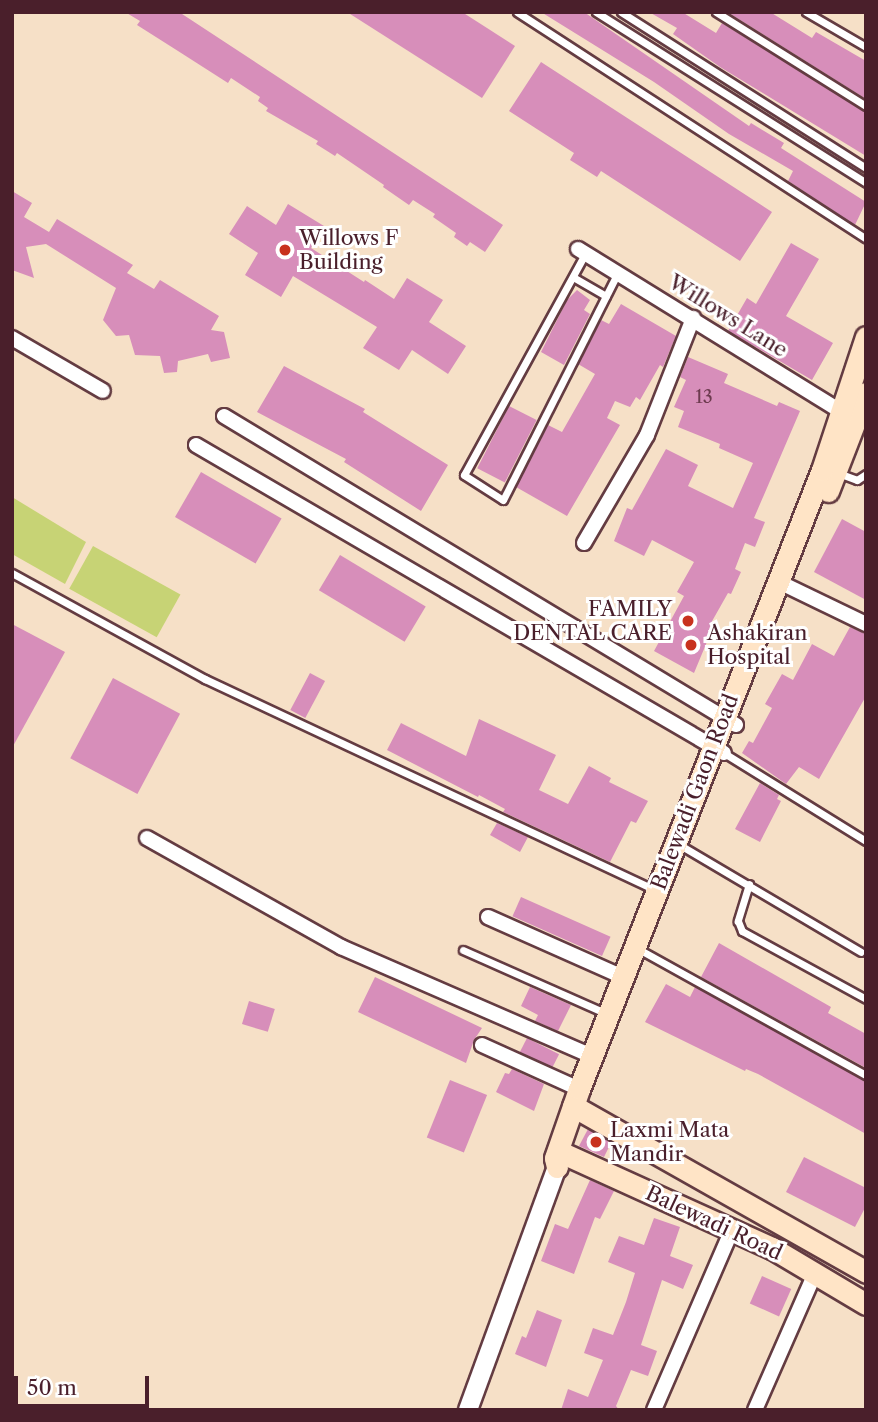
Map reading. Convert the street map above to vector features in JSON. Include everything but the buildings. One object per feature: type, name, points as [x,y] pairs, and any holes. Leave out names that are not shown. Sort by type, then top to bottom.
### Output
[{"type":"main road","name":"Balewadi Gaon Road","points":[[561,1157],[592,1056],[623,977],[661,893],[783,583],[858,407],[866,337]]},
{"type":"main road","name":"Balewadi Gaon Road","points":[[578,1102],[642,951],[661,893],[685,848],[719,749]]},
{"type":"main road","name":"Balewadi Road","points":[[578,1102],[658,1155],[866,1272]]},
{"type":"main road","points":[[641,1189],[658,1155]]},
{"type":"main road","name":"Balewadi Road","points":[[561,1157],[641,1189],[772,1248],[866,1304]]},
{"type":"street","name":"Willows Lane","points":[[582,251],[694,318],[858,407]]},
{"type":"street","points":[[584,543],[647,435],[694,318]]},
{"type":"street","points":[[12,338],[103,391]]},
{"type":"street","points":[[224,416],[730,722]]},
{"type":"street","points":[[196,445],[719,749]]},
{"type":"street","points":[[783,583],[866,624]]},
{"type":"street","points":[[147,838],[341,947],[592,1056]]},
{"type":"street","points":[[488,918],[623,977]]},
{"type":"street","points":[[482,1045],[578,1102]]},
{"type":"street","name":"Balewadi Gaon Road","points":[[468,1410],[561,1157]]},
{"type":"street","points":[[653,1410],[732,1230]]},
{"type":"street","points":[[755,1410],[815,1273]]},
{"type":"lane","points":[[517,12],[866,239]]},
{"type":"lane","points":[[596,12],[866,183]]},
{"type":"lane","points":[[621,12],[866,168]]},
{"type":"lane","points":[[716,12],[866,106]]},
{"type":"lane","points":[[806,12],[866,47]]},
{"type":"lane","points":[[582,251],[573,277],[464,475],[503,500],[618,273]]},
{"type":"lane","points":[[573,277],[606,296]]},
{"type":"lane","points":[[829,471],[857,480],[866,474]]},
{"type":"lane","points":[[12,573],[205,679],[661,893]]},
{"type":"lane","points":[[719,749],[866,841]]},
{"type":"lane","points":[[685,848],[862,952]]},
{"type":"lane","points":[[749,884],[738,921],[742,931],[866,999]]},
{"type":"lane","points":[[463,950],[609,1014]]},
{"type":"lane","points":[[642,951],[866,1075]]},
{"type":"green space","points":[[12,497],[86,542],[65,584],[12,554]]},
{"type":"green space","points":[[93,546],[180,594],[157,637],[69,589]]},
{"type":"place","name":"Willows F Building","points":[[285,250]]},
{"type":"place","name":"FAMILY DENTAL CARE","points":[[688,621]]},
{"type":"place","name":"Ashakiran Hospital","points":[[691,645]]},
{"type":"place","name":"Laxmi Mata Mandir","points":[[596,1142]]}]
